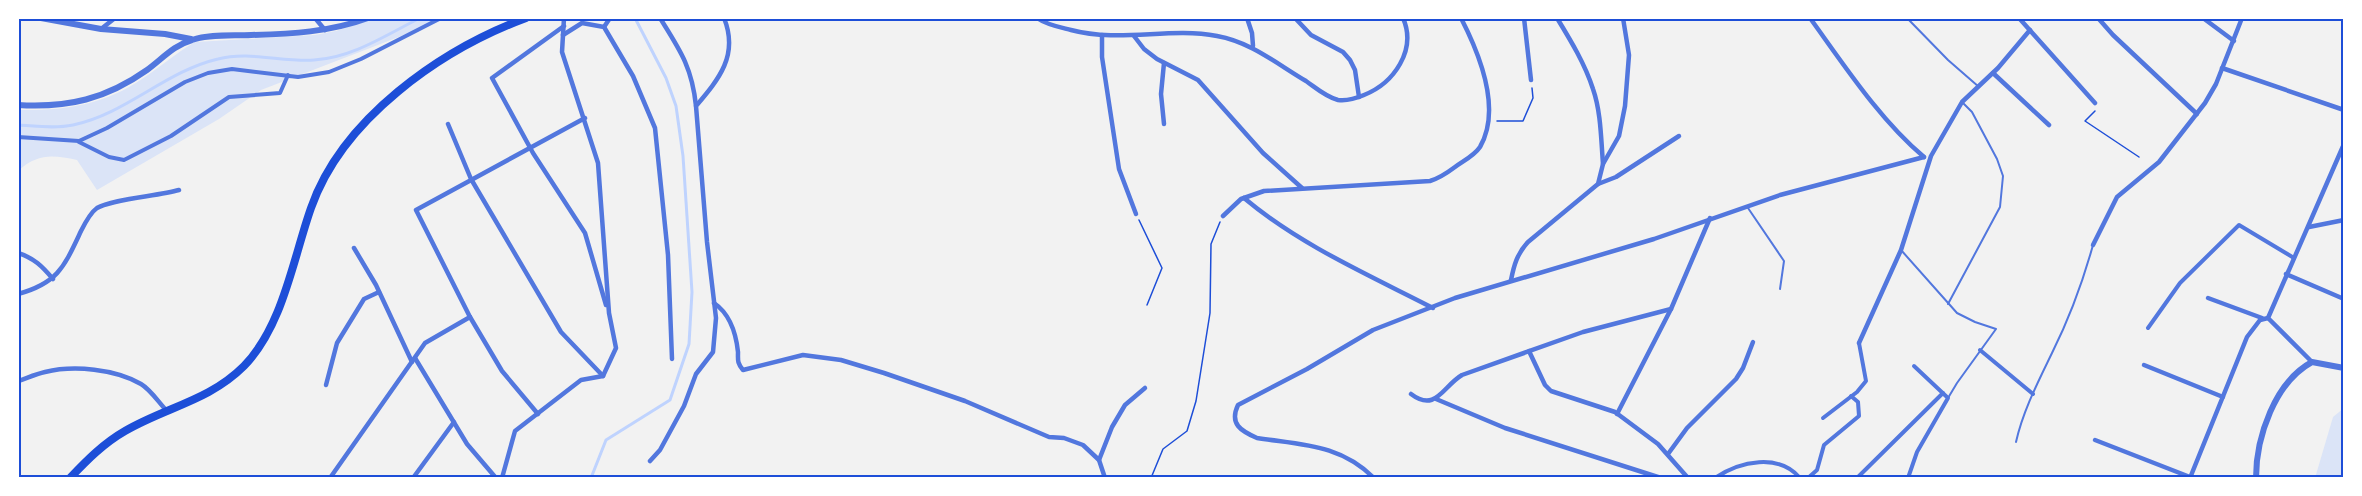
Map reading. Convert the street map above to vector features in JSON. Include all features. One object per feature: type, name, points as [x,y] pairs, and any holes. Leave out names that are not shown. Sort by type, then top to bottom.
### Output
[{"type":"main road","points":[[70,478],[108,442],[126,430],[202,397],[222,385],[245,365],[263,340],[292,274],[311,206],[331,166],[366,122],[385,102],[435,63],[467,44],[526,18]]},
{"type":"street","points":[[41,18],[101,29],[165,34],[192,40],[326,30],[368,18]]},
{"type":"street","points":[[101,29],[115,18]]},
{"type":"street","points":[[315,18],[326,30]]},
{"type":"street","points":[[79,141],[107,128],[185,82],[208,73],[232,69],[309,76],[329,72],[361,59],[441,18]]},
{"type":"street","points":[[564,18],[562,52],[598,163],[609,313]]},
{"type":"street","points":[[604,27],[610,18]]},
{"type":"street","points":[[650,461],[660,450],[684,406],[696,374],[713,352],[716,318],[694,82],[684,57],[660,18]]},
{"type":"street","points":[[696,106],[721,76],[725,65],[731,34],[724,18]]},
{"type":"street","points":[[1037,18],[1043,22],[1082,33],[1134,36],[1187,33],[1210,35],[1253,46],[1329,96],[1340,100],[1359,97],[1382,87],[1398,68],[1407,39],[1403,18]]},
{"type":"street","points":[[1247,18],[1253,46]]},
{"type":"street","points":[[1296,18],[1311,36],[1343,52],[1350,60],[1355,70],[1359,97]]},
{"type":"street","points":[[1223,216],[1244,198],[1264,191],[1408,183],[1438,178],[1472,156],[1484,137],[1487,118],[1485,74],[1461,18]]},
{"type":"street","points":[[1524,18],[1531,80]]},
{"type":"street","points":[[1557,18],[1580,57],[1594,89],[1599,115],[1603,164]]},
{"type":"street","points":[[1598,184],[1603,164],[1619,136],[1624,115],[1629,55],[1623,18]]},
{"type":"street","points":[[1810,18],[1852,75],[1909,144],[1924,157]]},
{"type":"street","points":[[2019,18],[2095,103]]},
{"type":"street","points":[[2098,18],[2197,114]]},
{"type":"street","points":[[2204,18],[2234,41]]},
{"type":"street","points":[[2094,245],[2117,197],[2159,162],[2197,114],[2216,84],[2242,18]]},
{"type":"street","points":[[563,35],[582,23],[604,27],[633,76],[655,128],[668,255],[672,359]]},
{"type":"street","points":[[564,26],[492,78],[530,147],[585,232],[609,313],[616,348],[603,376]]},
{"type":"street","points":[[1823,418],[1867,380],[1859,343],[1901,250],[1931,156],[1962,102],[1993,73],[2030,30]]},
{"type":"street","points":[[1102,35],[1102,57],[1119,170],[1136,214]]},
{"type":"street","points":[[1134,36],[1150,54],[1198,80],[1263,153],[1302,188]]},
{"type":"street","points":[[18,105],[66,105],[96,98],[137,77],[172,49],[192,40]]},
{"type":"street","points":[[1164,63],[1161,94],[1164,124]]},
{"type":"street","points":[[2222,68],[2344,110]]},
{"type":"street","points":[[1993,73],[2049,125]]},
{"type":"street","points":[[18,137],[79,141],[109,157],[124,160],[171,136],[229,97],[280,93],[288,75]]},
{"type":"street","points":[[538,414],[502,371],[470,317],[416,210],[585,118]]},
{"type":"street","points":[[448,124],[471,179],[561,332],[603,376]]},
{"type":"street","points":[[1511,280],[1519,252],[1528,242],[1598,184],[1616,177],[1679,136]]},
{"type":"street","points":[[2095,440],[2190,477],[2247,337],[2265,318],[2344,146]]},
{"type":"street","points":[[1374,478],[1352,459],[1338,452],[1257,438],[1246,433],[1235,423],[1235,410],[1243,401],[1307,369],[1359,338],[1455,298],[1654,239],[1780,195],[1931,156]]},
{"type":"street","points":[[18,294],[36,289],[53,279],[96,209],[118,202],[179,190]]},
{"type":"street","points":[[1244,198],[1267,217],[1346,264],[1433,308]]},
{"type":"street","points":[[1617,414],[1671,309],[1702,242],[1710,218]]},
{"type":"street","points":[[2308,227],[2344,220]]},
{"type":"street","points":[[2148,328],[2180,283],[2239,225],[2294,258]]},
{"type":"street","points":[[354,248],[380,292],[413,360],[467,444],[496,478]]},
{"type":"street","points":[[18,253],[30,256],[53,279]]},
{"type":"street","points":[[2286,274],[2344,299]]},
{"type":"street","points":[[326,385],[338,343],[364,299],[380,292]]},
{"type":"street","points":[[2208,298],[2265,318],[2312,362],[2344,368]]},
{"type":"street","points":[[714,303],[723,309],[732,325],[738,362],[743,370],[803,355],[841,360],[913,382],[1005,417],[1049,437],[1064,438],[1083,445],[1099,460],[1105,478]]},
{"type":"street","points":[[1436,399],[1451,382],[1462,375],[1582,332],[1671,309]]},
{"type":"street","points":[[330,478],[425,343],[470,317]]},
{"type":"street","points":[[1668,454],[1698,416],[1736,379],[1753,342]]},
{"type":"street","points":[[1980,350],[2033,394]]},
{"type":"street","points":[[1529,351],[1545,385],[1551,391],[1594,404],[1617,414],[1645,433],[1668,454],[1688,478]]},
{"type":"street","points":[[2256,478],[2260,443],[2274,405],[2291,379],[2312,362]]},
{"type":"street","points":[[2144,365],[2223,397]]},
{"type":"street","points":[[1908,478],[1917,452],[1948,398],[1914,366]]},
{"type":"street","points":[[18,381],[44,372],[73,368],[100,371],[122,376],[141,384],[167,411]]},
{"type":"street","points":[[502,478],[515,431],[581,380],[603,376]]},
{"type":"street","points":[[1099,460],[1112,427],[1125,405],[1145,388]]},
{"type":"street","points":[[1857,478],[1943,393]]},
{"type":"street","points":[[1411,394],[1423,400],[1436,399],[1505,428],[1661,478]]},
{"type":"street","points":[[1808,478],[1817,470],[1824,445],[1859,416],[1858,402],[1851,396]]},
{"type":"street","points":[[413,478],[454,422]]},
{"type":"street","points":[[1715,478],[1733,468],[1769,462],[1791,468],[1800,478]]},
{"type":"lane","points":[[1907,18],[1948,60],[1979,87]]},
{"type":"lane","points":[[1948,304],[2000,207],[2003,176],[1997,159],[1971,112],[1962,102]]},
{"type":"lane","points":[[1748,207],[1785,261],[1780,289]]},
{"type":"lane","points":[[2016,442],[2023,417],[2064,325],[2094,245]]},
{"type":"lane","points":[[1901,250],[1948,304],[1963,317],[1996,329],[1948,398]]},
{"type":"path","points":[[1487,118],[1496,121],[1524,121],[1533,98],[1531,80]]},
{"type":"path","points":[[2095,103],[2100,106],[2085,121],[2139,157]]},
{"type":"path","points":[[1136,214],[1162,268],[1147,305]]},
{"type":"path","points":[[1151,478],[1163,449],[1187,431],[1196,401],[1210,313],[1211,244],[1223,216]]},
{"type":"shaded area","points":[[374,18],[448,18],[261,90],[219,119],[97,190],[77,160],[60,157],[39,158],[18,171],[18,110],[82,105],[113,95],[142,79],[195,42],[315,35],[336,31]]},
{"type":"shaded area","points":[[2344,408],[2344,478],[2315,478],[2333,417]]},
{"type":"waterway","points":[[18,125],[59,127],[92,119],[111,112],[181,73],[218,59],[254,56],[314,60],[342,55],[368,45],[420,18]]},
{"type":"waterway","points":[[591,478],[606,440],[670,400],[689,344],[692,292],[683,156],[676,106],[666,78],[635,18]]}]
